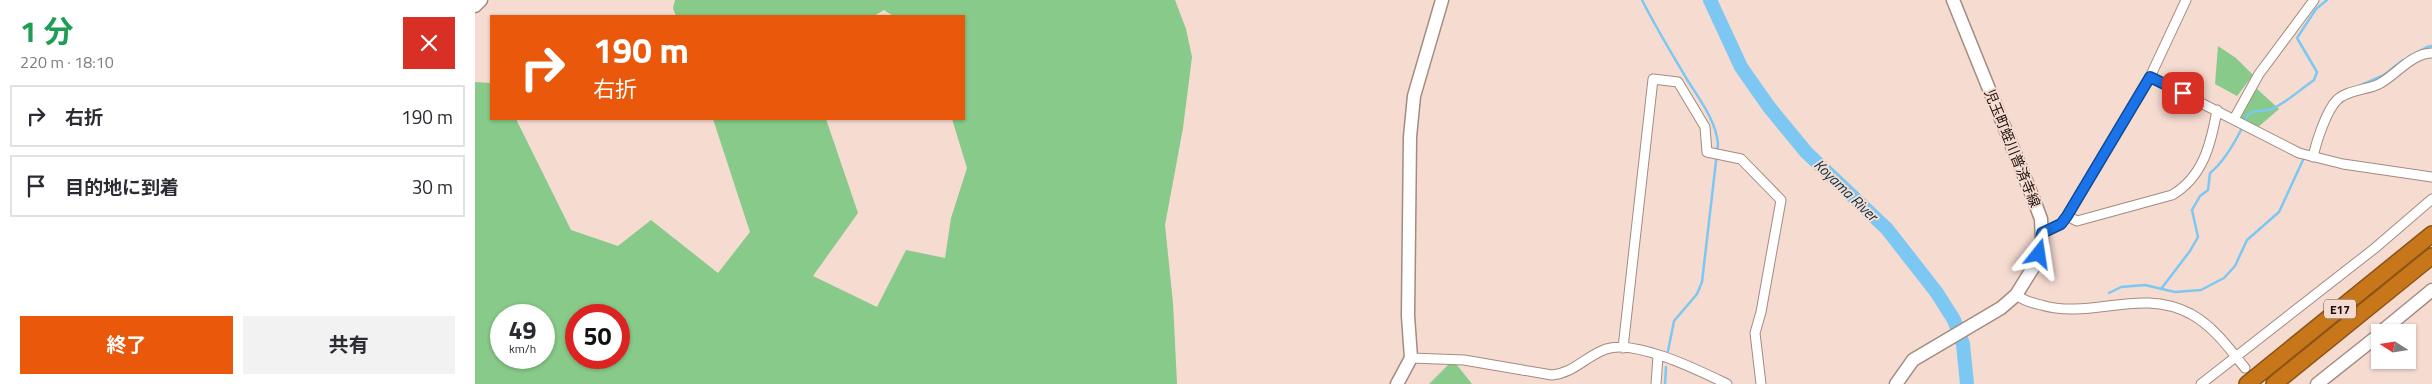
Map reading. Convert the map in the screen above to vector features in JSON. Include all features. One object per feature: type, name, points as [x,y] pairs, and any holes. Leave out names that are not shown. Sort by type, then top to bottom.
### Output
[{"type":"highway","name":"E17","points":[[2247,384],[2432,234]]},
{"type":"highway","name":"E17","points":[[2274,384],[2432,256]]},
{"type":"street","points":[[475,6],[481,0]]},
{"type":"street","points":[[1397,384],[1411,358],[1408,316],[1409,137],[1414,96],[1442,0]]},
{"type":"street","name":"児玉町蛭川普済寺線","points":[[1896,384],[1913,360],[2001,308],[2016,295],[2036,263],[2042,233],[2041,219],[2033,195],[1953,0]]},
{"type":"street","points":[[2042,233],[2061,224],[2067,216],[2150,77],[2187,0]]},
{"type":"street","points":[[2234,119],[2259,74],[2314,0]]},
{"type":"street","points":[[2313,157],[2315,147],[2331,110],[2338,99],[2379,84],[2420,56],[2432,53]]},
{"type":"street","points":[[2150,77],[2292,150],[2313,157],[2383,171],[2432,176]]},
{"type":"street","points":[[1623,348],[1653,80],[1678,82],[1705,127],[1707,152],[1741,159],[1781,200],[1761,312],[1755,333],[1761,384]]},
{"type":"street","points":[[2067,216],[2077,221],[2172,195],[2184,188],[2195,177],[2201,165],[2212,137],[2217,110]]},
{"type":"street","points":[[2201,384],[2432,200]]},
{"type":"street","points":[[2392,324],[2432,290]]},
{"type":"street","points":[[2016,295],[2033,303],[2067,310],[2086,310],[2142,301],[2177,308],[2208,327],[2245,368]]},
{"type":"street","points":[[2317,384],[2371,341]]},
{"type":"street","points":[[1411,358],[1464,360],[1552,375],[1563,374],[1606,349],[1623,348],[1682,362],[1727,384]]},
{"type":"street","points":[[1656,384],[1658,356]]},
{"type":"green space","points":[[675,0],[1175,0],[1186,29],[1192,57],[1183,128],[1165,225],[1173,303],[1177,384],[475,384],[475,82],[490,83],[490,120],[516,120],[571,230],[618,246],[651,220],[718,273],[750,232],[713,120],[826,120],[858,213],[813,276],[877,307],[906,250],[945,258],[951,218],[967,168],[952,120],[965,120],[965,15],[892,15],[884,10],[876,15],[676,15],[673,8]]},
{"type":"green space","points":[[2218,46],[2236,58],[2253,75],[2237,96],[2215,84]]},
{"type":"green space","points":[[2256,88],[2279,109],[2257,128],[2240,119]]},
{"type":"green space","points":[[1453,360],[1472,384],[1429,384]]},
{"type":"waterway","points":[[1642,0],[1664,41],[1707,111],[1717,135],[1718,144],[1702,282],[1697,294],[1674,321],[1668,351]]},
{"type":"waterway","name":"Koyama River","points":[[1710,0],[1741,67],[1769,107],[1806,152],[1887,229],[1937,293],[1954,320],[1963,344],[1967,384]]},
{"type":"waterway","points":[[2245,120],[2250,113],[2278,106],[2314,80],[2317,72],[2297,38],[2316,9],[2327,0]]},
{"type":"waterway","points":[[2408,57],[2432,46]]},
{"type":"waterway","points":[[2359,86],[2384,75],[2403,60]]},
{"type":"waterway","points":[[2331,101],[2342,92]]},
{"type":"waterway","points":[[2161,289],[2190,251],[2198,237],[2192,210],[2200,196],[2208,190],[2210,173],[2224,158],[2242,128]]},
{"type":"waterway","points":[[2109,293],[2121,287],[2145,285],[2175,292],[2201,290],[2224,278],[2235,266],[2247,240],[2279,212],[2303,160]]},
{"type":"waterway","points":[[1665,384],[1666,367]]},
{"type":"route","points":[[2039,254],[2042,233],[2061,224],[2067,216],[2150,77],[2183,93]]}]
